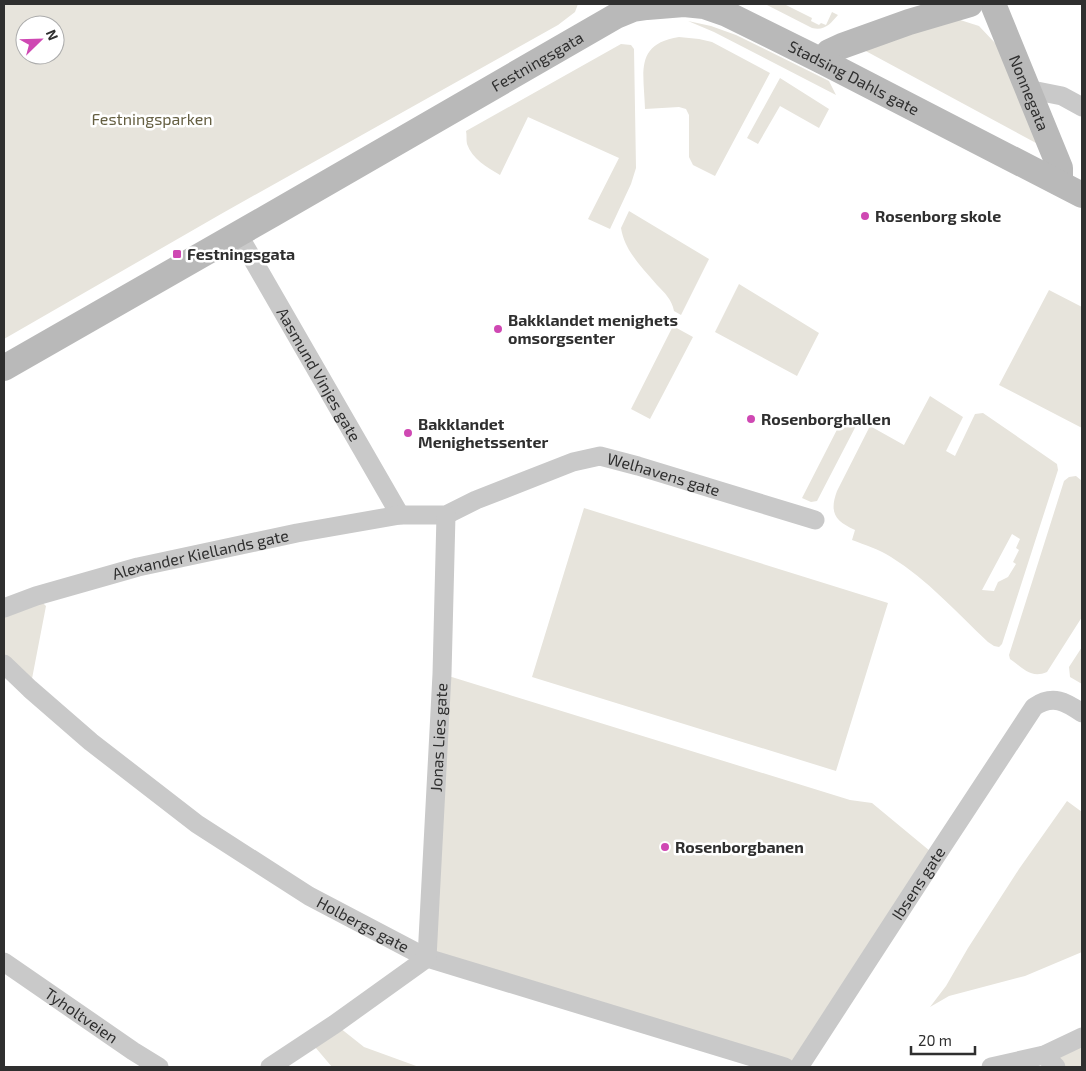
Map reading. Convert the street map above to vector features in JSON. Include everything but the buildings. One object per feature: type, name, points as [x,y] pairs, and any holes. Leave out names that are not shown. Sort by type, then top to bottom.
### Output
[{"type":"main road","name":"Stadsing Dahls gate","points":[[612,10],[684,4],[704,6],[727,14],[1082,195]]},
{"type":"main road","points":[[822,61],[829,52],[842,46],[909,22],[970,4]]},
{"type":"main road","name":"Nonnegata","points":[[993,4],[1060,168],[1058,182]]},
{"type":"main road","name":"Festningsgata","points":[[4,368],[238,234],[612,10]]},
{"type":"street","points":[[1027,89],[1062,96],[1082,107]]},
{"type":"street","name":"Aasmund Vinjes gate","points":[[238,234],[400,515]]},
{"type":"street","name":"Welhavens gate","points":[[400,515],[446,515],[499,490],[573,462],[600,456],[815,520]]},
{"type":"street","name":"Alexander Kiellands gate","points":[[4,608],[36,596],[138,567],[297,533],[400,515]]},
{"type":"street","name":"Jonas Lies gate","points":[[427,958],[442,674],[446,515]]},
{"type":"street","name":"Holbergs gate","points":[[4,664],[91,742],[197,824],[309,896],[427,958],[785,1067]]},
{"type":"street","name":"Ibsens gate","points":[[799,1067],[1034,707],[1041,703],[1056,700],[1069,704],[1082,713]]},
{"type":"street","points":[[270,1067],[336,1024],[427,958]]},
{"type":"street","name":"Tyholtveien","points":[[4,962],[132,1051],[159,1067]]},
{"type":"street","points":[[991,1067],[1050,1061],[1082,1037]]},
{"type":"green space","name":"Festningsparken","points":[[4,4],[578,4],[575,12],[558,25],[221,214],[4,339]]},
{"type":"green space","points":[[765,4],[784,4],[812,18],[811,21],[819,25],[821,23],[826,25],[832,12],[838,15],[824,28],[817,29]]},
{"type":"green space","points":[[957,19],[979,26],[996,44],[1037,136],[1036,143],[862,49]]},
{"type":"green space","points":[[688,21],[711,26],[736,35],[829,81],[836,95],[714,32]]},
{"type":"green space","points":[[679,37],[712,42],[770,73],[715,176],[693,165],[689,157],[689,115],[686,109],[679,107],[645,109],[643,72],[648,53],[655,46]]},
{"type":"green space","points":[[621,44],[631,45],[634,49],[636,168],[631,184],[610,229],[588,219],[619,158],[528,117],[500,175],[472,154],[467,144],[466,131]]},
{"type":"green space","points":[[780,78],[829,109],[819,128],[780,106],[758,144],[747,138]]},
{"type":"green space","points":[[629,211],[709,259],[681,315],[674,311],[668,297],[640,265],[626,244],[621,228]]},
{"type":"green space","points":[[739,284],[819,333],[797,376],[715,332]]},
{"type":"green space","points":[[1049,290],[1082,307],[1082,428],[999,385]]},
{"type":"green space","points":[[673,326],[693,337],[650,419],[631,409]]},
{"type":"green space","points":[[930,396],[963,417],[946,451],[955,456],[975,414],[983,413],[1057,464],[1058,470],[1002,644],[999,647],[988,642],[941,597],[904,566],[872,547],[852,540],[855,530],[838,520],[834,511],[837,491],[870,426],[904,445]],"holes":[[[1012,534],[1020,539],[1016,548],[1019,550],[1013,562],[1016,564],[1008,577],[998,582],[994,591],[982,590]]]},
{"type":"green space","points":[[845,414],[859,420],[817,501],[811,502],[802,498]]},
{"type":"green space","points":[[1076,476],[1082,481],[1082,617],[1047,672],[1036,674],[1023,669],[1010,659],[1009,655],[1064,481],[1069,477]]},
{"type":"green space","points":[[584,508],[888,603],[836,771],[532,677]]},
{"type":"green space","points":[[36,596],[46,606],[30,689],[4,664],[4,608]]},
{"type":"green space","points":[[1082,647],[1082,684],[1070,677],[1069,667]]},
{"type":"green space","points":[[442,674],[850,800],[872,803],[936,856],[799,1067],[427,958]]},
{"type":"green space","points":[[1067,801],[1082,812],[1082,952],[1025,976],[949,996],[930,1007],[946,986],[1019,869]]},
{"type":"green space","points":[[335,1024],[364,1047],[419,1067],[332,1067],[310,1041]]},
{"type":"green space","points":[[1082,1037],[1082,1067],[1056,1067],[1044,1055]]},
{"type":"place","name":"Rosenborg skole","points":[[865,216]]},
{"type":"place","name":"Festningsgata","points":[[177,254]]},
{"type":"place","name":"Bakklandet menighets omsorgsenter","points":[[498,329]]},
{"type":"place","name":"Rosenborghallen","points":[[751,419]]},
{"type":"place","name":"Bakklandet Menighetssenter","points":[[408,433]]},
{"type":"place","name":"Rosenborgbanen","points":[[665,847]]}]
